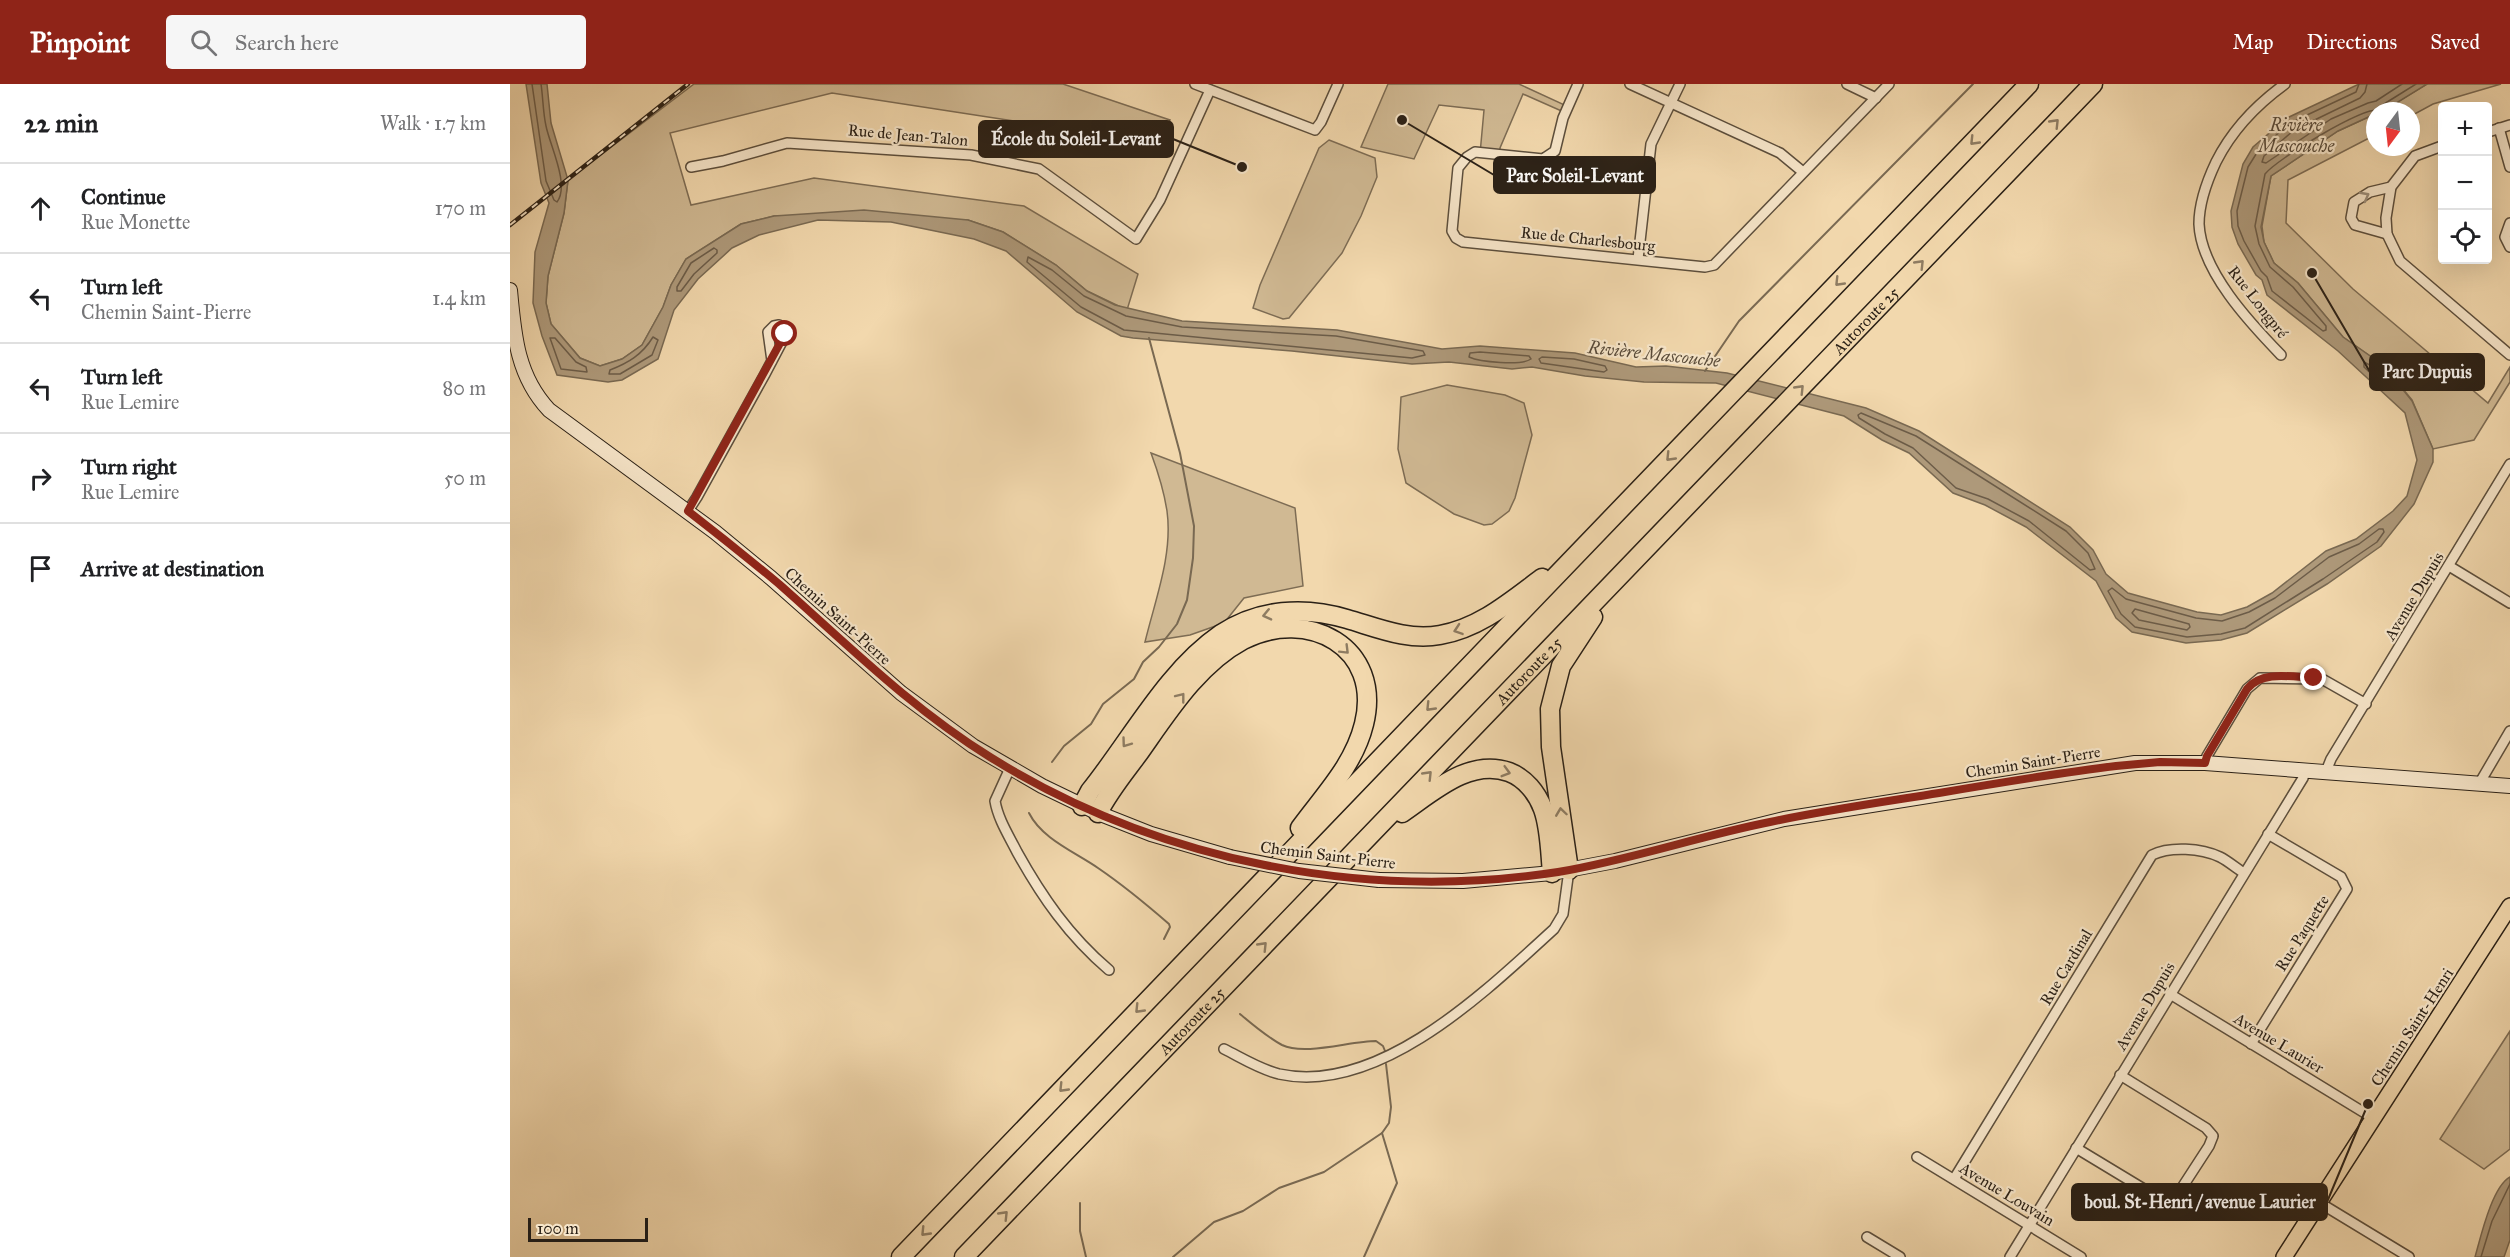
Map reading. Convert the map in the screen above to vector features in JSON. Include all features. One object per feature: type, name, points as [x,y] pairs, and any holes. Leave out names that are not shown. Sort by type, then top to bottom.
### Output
[{"type":"highway","points":[[901,1257],[2030,84]]},
{"type":"highway","name":"Autoroute 25","points":[[964,1257],[2093,84]]},
{"type":"highway","points":[[1090,809],[1090,790],[1182,670],[1213,640],[1243,622],[1272,613],[1309,611],[1336,616],[1401,635],[1448,634],[1473,625],[1499,610],[1587,544]]},
{"type":"highway","points":[[1562,876],[1550,737],[1550,709],[1554,690],[1562,666],[1573,645],[1636,558]]},
{"type":"highway","points":[[1090,809],[1109,794],[1182,694],[1222,655],[1243,641],[1271,630],[1302,628],[1326,635],[1346,649],[1360,670],[1366,695],[1364,726],[1352,755],[1338,779],[1252,892]]},
{"type":"highway","points":[[1373,832],[1461,775],[1481,769],[1506,771],[1526,782],[1540,803],[1562,876]]},
{"type":"main road","name":"Chemin Saint-Henri","points":[[2284,1257],[2510,906]]},
{"type":"street","points":[[1195,84],[1315,130],[1338,84]]},
{"type":"street","name":"Rue de Charlesbourg","points":[[1578,84],[1563,118],[1556,151],[1544,159],[1475,152],[1462,162],[1458,168],[1452,231],[1456,238],[1463,242],[1705,267],[1714,265],[1889,84]]},
{"type":"street","points":[[1630,84],[1780,153],[1803,172]]},
{"type":"street","points":[[1638,260],[1651,144],[1680,84]]},
{"type":"street","points":[[1847,84],[1876,98]]},
{"type":"street","name":"Rue Longpré","points":[[2281,355],[2252,323],[2218,276],[2205,250],[2199,225],[2208,180],[2225,146],[2256,107],[2285,84]]},
{"type":"street","name":"Rue de Jean-Talon","points":[[692,167],[723,161],[787,142],[971,155],[1039,169],[1136,239],[1160,200],[1210,90]]},
{"type":"street","points":[[2492,131],[2510,125]]},
{"type":"street","points":[[2499,129],[2510,166]]},
{"type":"street","points":[[2438,147],[2415,156],[2391,188],[2386,234],[2400,261],[2510,355]]},
{"type":"street","points":[[2386,234],[2355,225],[2351,218],[2354,202],[2370,192],[2391,188]]},
{"type":"street","points":[[2510,223],[2505,237],[2510,247]]},
{"type":"street","name":"Chemin Saint-Pierre","points":[[510,290],[518,356],[526,377],[542,402],[564,423],[688,511],[771,578],[901,693],[953,732],[1010,768],[1090,809],[1151,834],[1230,857],[1299,871],[1379,880],[1463,881],[1562,876],[1759,824],[2116,766],[2160,762],[2205,763],[2325,774],[2510,786]]},
{"type":"street","points":[[688,511],[772,361]]},
{"type":"street","name":"Avenue Dupuis","points":[[2325,774],[2331,759],[2510,465]]},
{"type":"street","points":[[2449,566],[2510,603]]},
{"type":"street","points":[[2205,763],[2247,689],[2259,678],[2322,679],[2332,682],[2366,704]]},
{"type":"street","points":[[2479,784],[2510,731]]},
{"type":"street","points":[[1010,768],[995,801],[1005,829],[1057,916],[1081,944],[1109,970]]},
{"type":"street","name":"Avenue Dupuis","points":[[2010,1257],[2303,778],[2305,771]]},
{"type":"street","name":"Rue Paquette","points":[[2251,1044],[2347,889],[2341,878],[2268,834]]},
{"type":"street","name":"Rue Cardinal","points":[[1954,1179],[2152,855],[2163,849],[2206,853],[2220,857],[2244,873]]},
{"type":"street","points":[[1224,1049],[1272,1072],[1306,1076],[1347,1070],[1404,1047],[1440,1026],[1554,929],[1563,914],[1562,876]]},
{"type":"street","name":"Avenue Laurier","points":[[2170,994],[2373,1118]]},
{"type":"street","points":[[2076,1148],[2162,1200],[2172,1203],[2209,1146],[2213,1136],[2206,1128],[2120,1075]]},
{"type":"street","name":"Avenue Louvain","points":[[1917,1157],[2081,1257]]},
{"type":"street","points":[[2320,1203],[2409,1257]]},
{"type":"street","points":[[1867,1238],[1900,1257]]},
{"type":"shaded area","points":[[694,84],[1063,84],[1170,120],[1151,155],[1014,121],[832,93],[670,133],[691,205],[814,178],[1024,206],[1138,274],[1127,310],[1087,291],[1056,265],[1003,232],[968,220],[774,216],[741,224],[686,259],[642,345],[622,359],[600,366],[580,358],[551,324],[546,303],[548,276],[564,213],[568,180]]},
{"type":"shaded area","points":[[1388,84],[1519,84],[1569,107],[1566,113],[1523,94],[1500,148],[1500,156],[1480,154],[1484,110],[1439,105],[1414,159],[1361,147]]},
{"type":"shaded area","points":[[2427,84],[2501,84],[2438,102],[2420,111],[2420,102],[2397,102]]},
{"type":"shaded area","points":[[2366,118],[2366,140],[2288,180],[2286,223],[2353,289],[2488,403],[2510,367],[2510,382],[2474,440],[2433,449],[2412,400],[2383,365],[2343,337],[2298,283],[2274,263],[2264,242],[2262,226],[2271,176],[2338,131]]},
{"type":"shaded area","points":[[1329,140],[1375,158],[1377,177],[1342,253],[1289,318],[1283,319],[1253,308],[1260,285],[1319,148]]},
{"type":"shaded area","points":[[1447,385],[1505,395],[1524,403],[1532,435],[1515,498],[1509,511],[1492,524],[1484,525],[1454,514],[1406,483],[1398,449],[1401,397]]},
{"type":"shaded area","points":[[1151,453],[1295,508],[1303,586],[1244,598],[1224,623],[1190,635],[1145,642],[1168,544],[1167,511]]},
{"type":"shaded area","points":[[2510,1031],[2510,1149],[2484,1169],[2440,1139]]},
{"type":"water","name":"Rivière Mascouche","points":[[526,84],[547,84],[551,123],[568,180],[564,213],[548,276],[546,303],[551,324],[580,358],[600,366],[622,359],[642,345],[686,259],[741,224],[774,216],[864,210],[968,220],[1003,232],[1056,265],[1087,291],[1115,305],[1182,321],[1337,330],[1442,349],[1480,346],[1575,353],[1636,367],[1666,366],[1727,373],[1866,408],[1919,431],[2070,527],[2093,550],[2106,574],[2128,593],[2197,612],[2221,615],[2247,607],[2272,593],[2326,551],[2356,539],[2393,511],[2407,496],[2417,460],[2405,413],[2338,351],[2267,295],[2262,280],[2256,275],[2238,244],[2232,227],[2231,211],[2243,164],[2253,147],[2287,118],[2359,84],[2427,84],[2398,102],[2366,102],[2366,118],[2338,131],[2271,176],[2261,227],[2264,242],[2274,263],[2298,283],[2343,337],[2383,365],[2412,401],[2433,449],[2433,462],[2414,504],[2381,546],[2327,584],[2247,633],[2221,640],[2186,643],[2132,632],[2116,618],[2096,581],[2026,527],[1985,505],[1953,493],[1909,453],[1882,440],[1844,416],[1716,383],[1644,382],[1585,376],[1532,367],[1512,369],[1449,362],[1412,364],[1121,336],[1077,312],[1006,251],[974,239],[891,222],[818,220],[759,235],[732,248],[698,279],[674,310],[658,359],[622,380],[608,382],[557,375],[542,336],[533,303],[535,252],[549,203],[541,183]]},
{"type":"water","points":[[2510,1177],[2510,1240],[2504,1257],[2475,1257],[2493,1201],[2504,1182]]},
{"type":"waterway","points":[[1705,371],[1739,321],[1973,84]]},
{"type":"waterway","points":[[1052,762],[1064,746],[1091,724],[1103,704],[1134,679],[1143,662],[1159,647],[1177,624],[1187,600],[1193,558],[1194,526],[1180,453],[1149,338]]},
{"type":"waterway","points":[[1029,813],[1050,838],[1116,881],[1169,924],[1170,927],[1164,939]]},
{"type":"waterway","points":[[1240,1014],[1260,1031],[1282,1045],[1292,1048],[1315,1049],[1376,1041],[1383,1046],[1385,1051]]},
{"type":"waterway","points":[[1173,1257],[1214,1222],[1243,1211],[1279,1188],[1324,1172],[1382,1133],[1389,1123],[1391,1107],[1386,1064]]},
{"type":"waterway","points":[[1364,1257],[1397,1183],[1382,1133]]},
{"type":"waterway","points":[[1080,1203],[1080,1231],[1086,1257]]},
{"type":"railway","points":[[510,225],[688,84]]},
{"type":"place","name":"Parc Soleil-Levant","points":[[1402,120]]},
{"type":"place","name":"École du Soleil-Levant","points":[[1242,167]]},
{"type":"place","name":"Parc Dupuis","points":[[2312,273]]},
{"type":"place","name":"boul. St-Henri / avenue Laurier","points":[[2368,1104]]},
{"type":"route","points":[[785,334],[688,511],[771,578],[876,673],[925,713],[992,758],[1053,792],[1124,824],[1196,848],[1255,863],[1362,879],[1397,881],[1463,881],[1552,873],[1653,852],[1738,829],[1854,807],[2116,766],[2160,762],[2205,763],[2251,684],[2259,678],[2266,677],[2314,678]]}]
